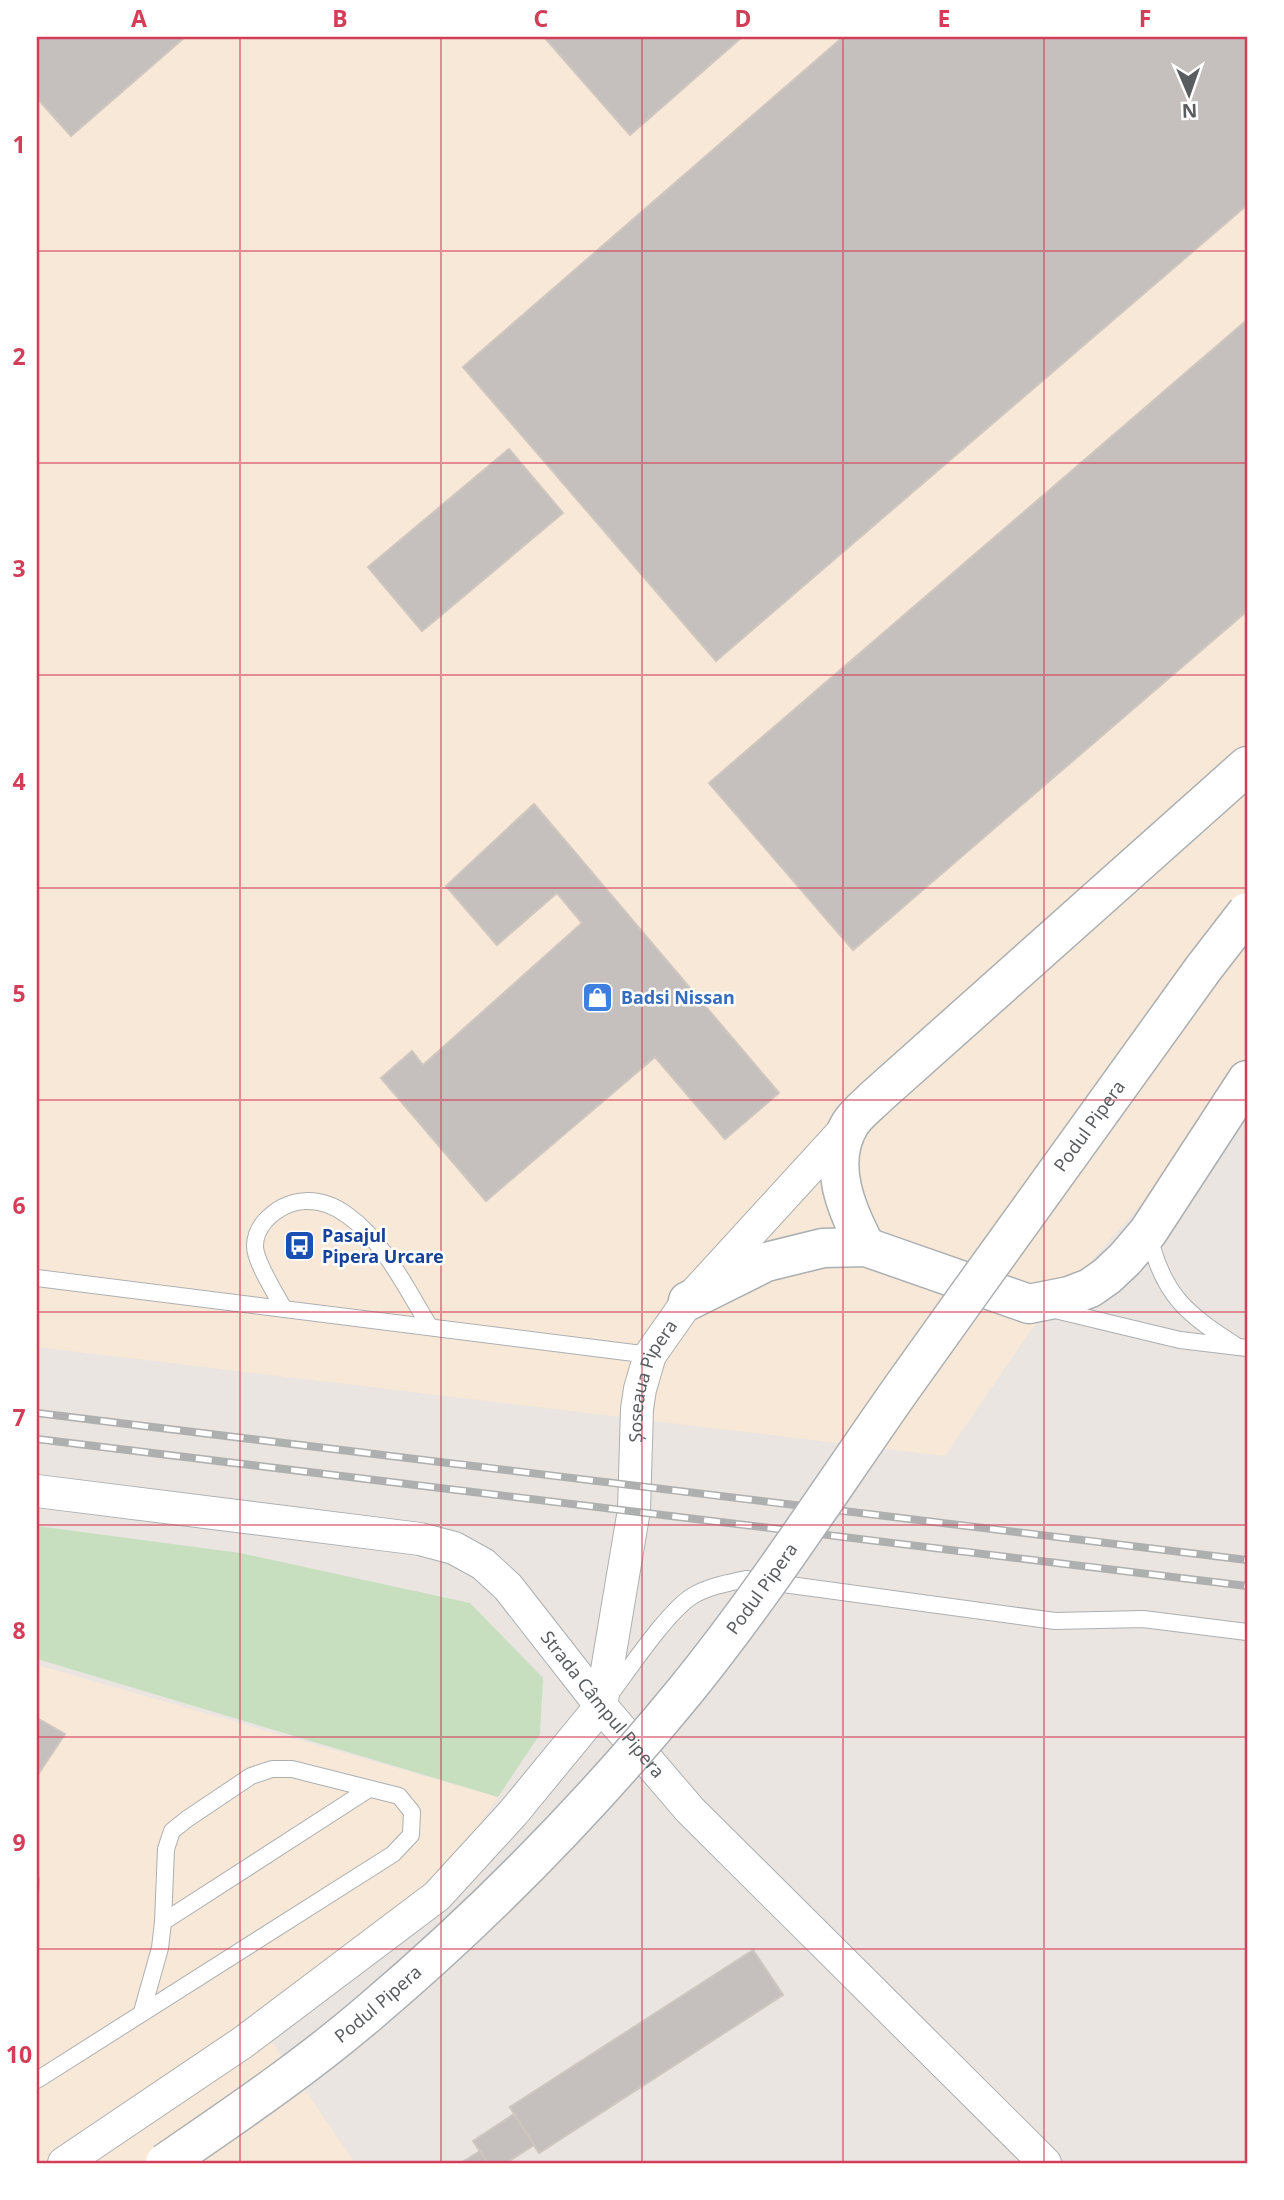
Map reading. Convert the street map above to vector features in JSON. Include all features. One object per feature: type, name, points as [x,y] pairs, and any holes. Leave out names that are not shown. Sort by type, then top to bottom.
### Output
[{"type":"main road","points":[[866,1247],[849,1214],[841,1183],[842,1145],[850,1123],[1247,766]]},
{"type":"main road","name":"Podul Pipera","points":[[165,2163],[271,2090],[381,2003],[524,1868],[600,1789],[685,1691],[781,1562],[1195,980],[1247,912]]},
{"type":"main road","points":[[688,1301],[766,1262],[823,1248],[866,1247],[1029,1304],[1048,1302],[1090,1288],[1125,1259],[1148,1233],[1247,1080]]},
{"type":"street","name":"Șoseaua Pipera","points":[[601,1706],[634,1510],[637,1486],[637,1409],[642,1379],[650,1355],[688,1301],[850,1123]]},
{"type":"street","name":"Strada Câmpul Pipera","points":[[37,1491],[420,1539],[454,1548],[483,1564],[508,1587],[601,1706],[690,1810],[1045,2163]]},
{"type":"street","points":[[64,2163],[242,2043],[437,1896],[513,1813],[601,1706]]},
{"type":"lane","points":[[284,1310],[255,1247],[259,1228],[272,1214],[292,1202],[312,1201],[336,1207],[371,1238],[430,1327]]},
{"type":"lane","points":[[1148,1233],[1163,1281],[1173,1294],[1200,1322],[1244,1348]]},
{"type":"lane","points":[[37,1278],[650,1355]]},
{"type":"lane","points":[[1029,1304],[1180,1340],[1244,1348]]},
{"type":"lane","points":[[601,1706],[674,1613],[692,1596],[716,1585],[746,1579],[1055,1621],[1143,1619],[1247,1632]]},
{"type":"lane","points":[[37,2080],[393,1854],[411,1835],[412,1812],[399,1796],[292,1769],[272,1769],[251,1776],[172,1831],[166,1849],[160,1948],[142,2012]]},
{"type":"lane","points":[[163,1922],[369,1788]]},
{"type":"shaded area","points":[[37,37],[1247,37],[1247,1083],[1031,1330],[945,1456],[37,1347]]},
{"type":"shaded area","points":[[37,1665],[498,1797],[461,1852],[402,1908],[254,2015],[355,2163],[37,2163]]},
{"type":"green space","points":[[37,1526],[240,1553],[470,1603],[543,1678],[540,1734],[498,1797],[37,1659]]},
{"type":"building","points":[[37,37],[185,37],[71,136],[37,98]]},
{"type":"building","points":[[544,37],[742,37],[630,135]]},
{"type":"building","points":[[843,37],[1247,37],[1247,205],[716,661],[463,367]]},
{"type":"building","points":[[1247,320],[1247,611],[853,950],[709,783]]},
{"type":"building","points":[[509,449],[563,513],[422,631],[368,567]]},
{"type":"building","name":"Badsi Nissan","points":[[534,804],[779,1093],[725,1139],[655,1057],[486,1201],[381,1078],[412,1051],[423,1065],[582,923],[557,893],[497,945],[446,886]]},
{"type":"building","points":[[37,1718],[65,1734],[37,1776]]},
{"type":"building","points":[[37,1871],[39,1879],[37,1911]]},
{"type":"building","points":[[753,1950],[783,1995],[539,2153],[510,2107]]},
{"type":"building","points":[[514,2114],[534,2145],[506,2163],[488,2163],[473,2141]]},
{"type":"building","points":[[480,2151],[488,2163],[461,2163]]},
{"type":"railway","points":[[37,1413],[1247,1560]]},
{"type":"railway","points":[[37,1439],[1247,1586]]},
{"type":"place","name":"Badsi Nissan","points":[[598,998]]},
{"type":"place","name":"Pasajul Pipera Urcare","points":[[299,1246]]}]
